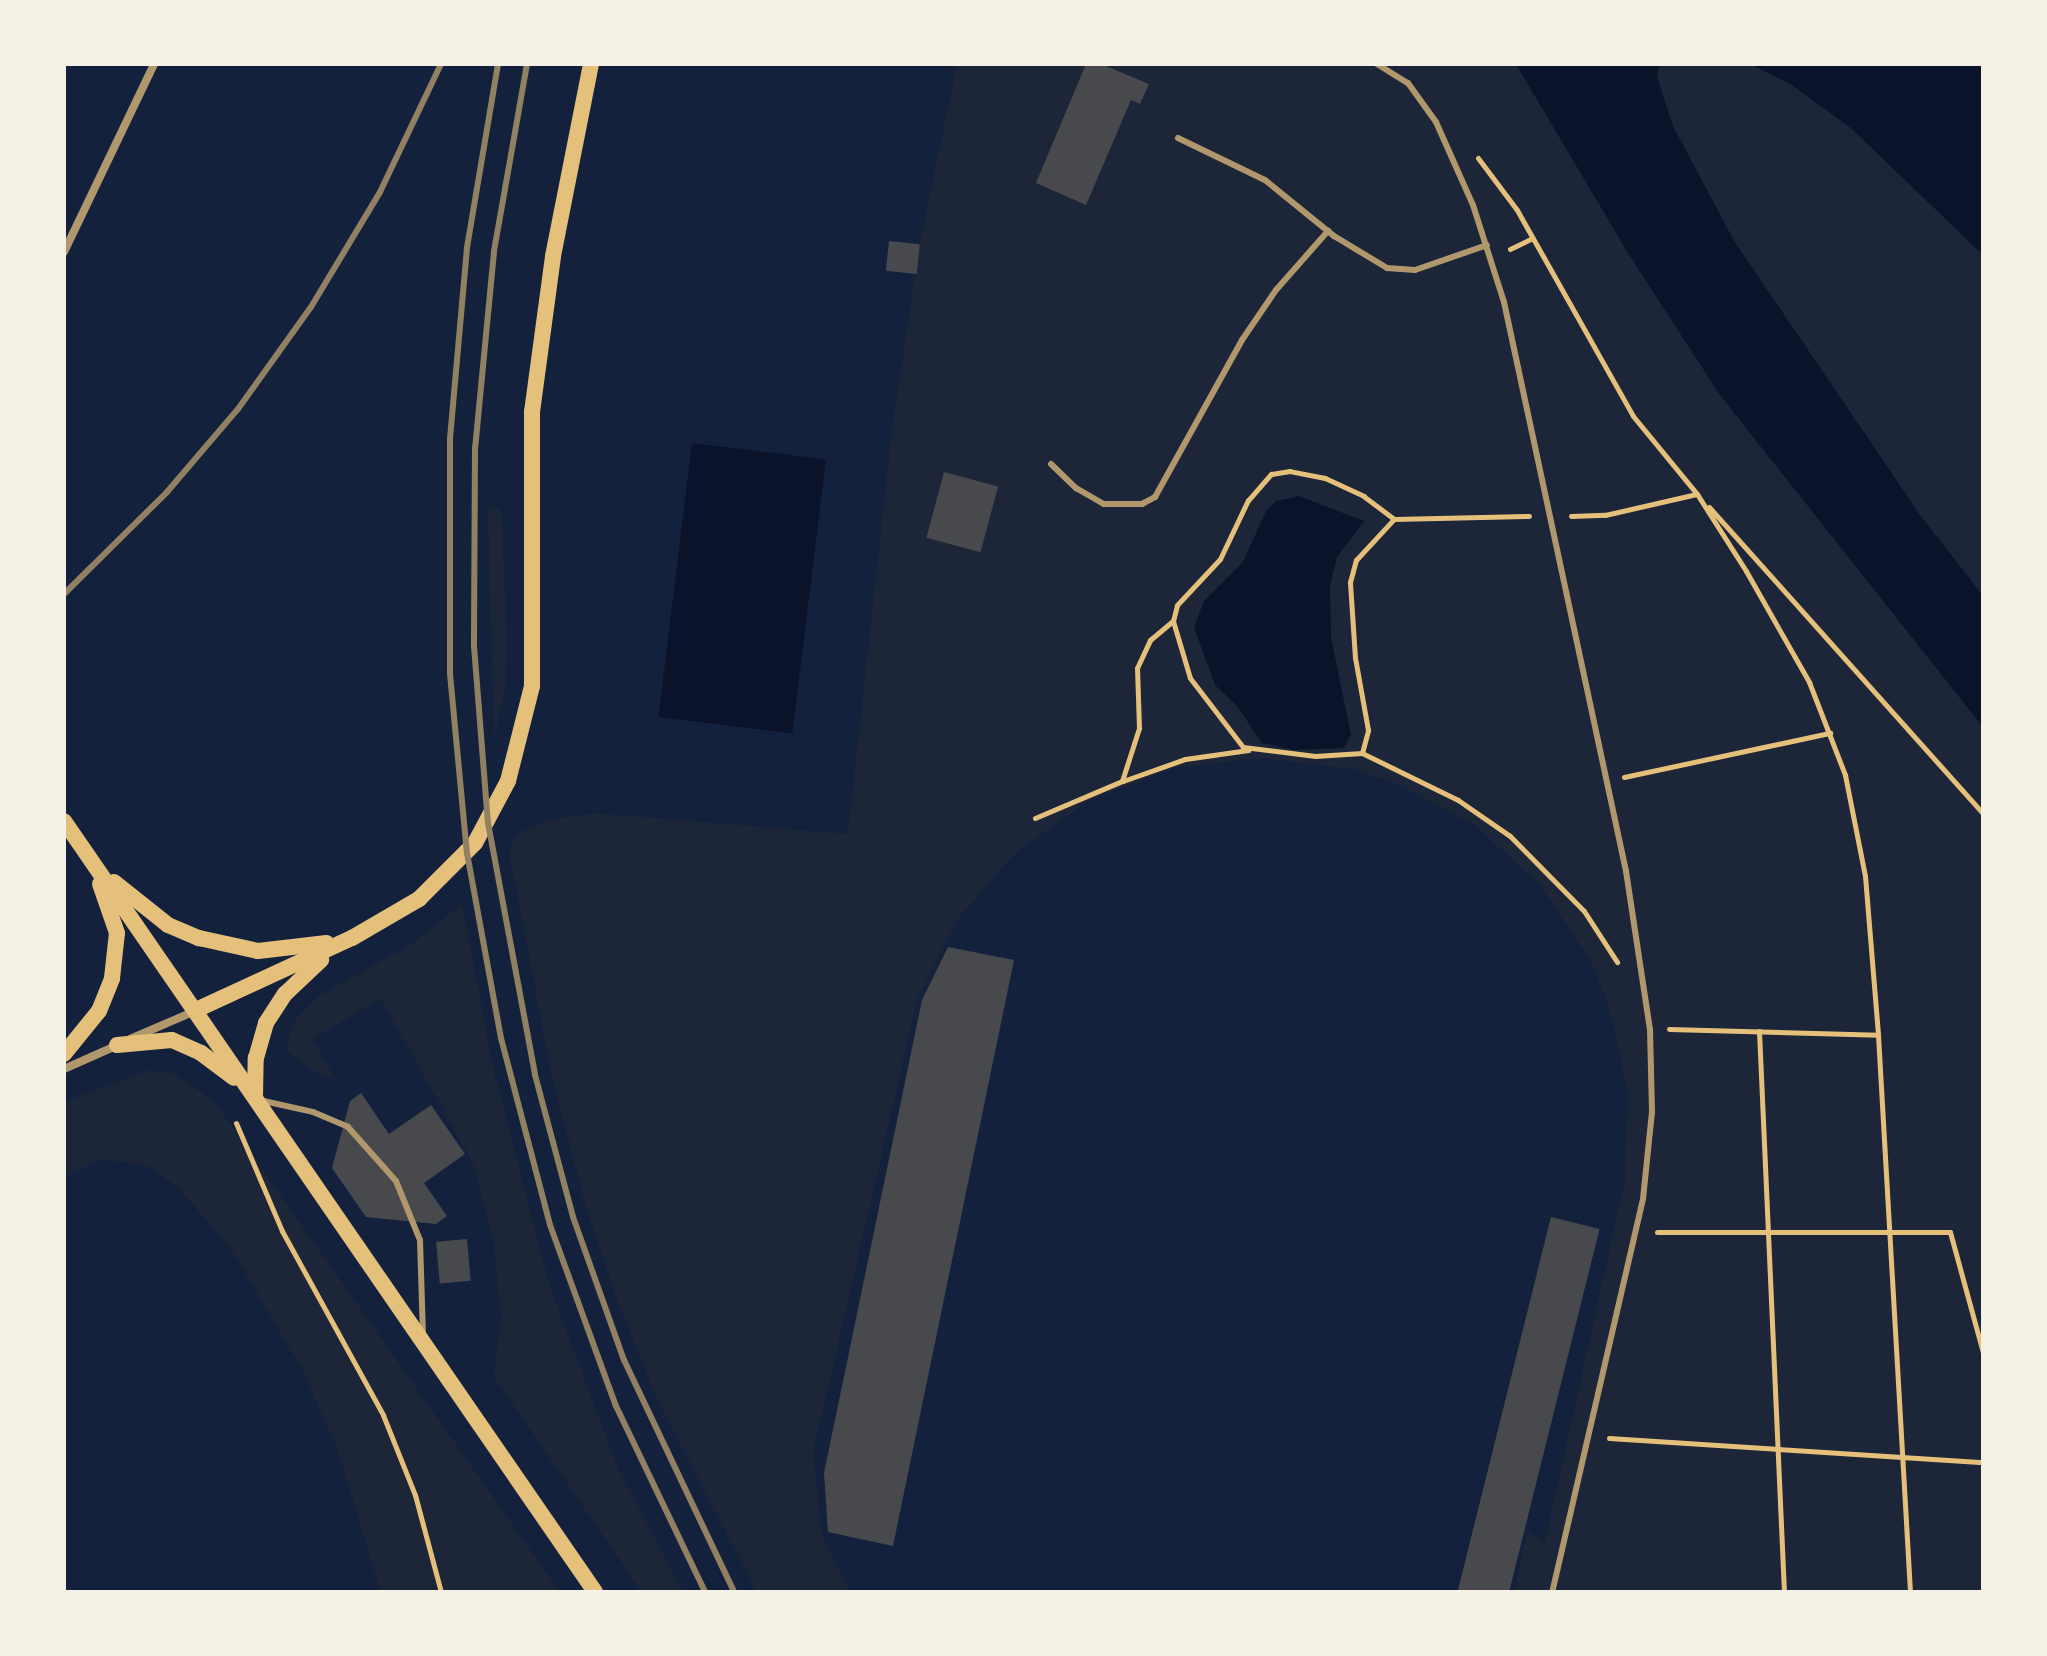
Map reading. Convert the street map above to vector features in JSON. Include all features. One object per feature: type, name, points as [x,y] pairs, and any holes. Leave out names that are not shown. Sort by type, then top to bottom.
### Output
[{"type":"main road","points":[[196,1010],[389,919],[450,873],[485,828],[508,781],[532,686],[532,412],[553,256],[591,64]]},
{"type":"main road","points":[[64,821],[595,1592]]},
{"type":"main road","points":[[85,851],[155,916],[199,938],[258,951],[352,938]]},
{"type":"main road","points":[[64,1054],[99,1011],[117,954],[112,911],[85,851]]},
{"type":"main road","points":[[255,1099],[258,1046],[272,1012],[298,980],[352,938]]},
{"type":"main road","points":[[117,1045],[161,1039],[182,1043],[217,1063],[255,1099]]},
{"type":"street","points":[[64,252],[154,64]]},
{"type":"street","points":[[64,1069],[196,1010]]},
{"type":"lane","points":[[1377,64],[1397,74],[1427,105],[1460,171],[1487,245],[1552,516],[1608,780],[1650,1029],[1652,1112],[1636,1231],[1584,1437],[1552,1592]]},
{"type":"lane","points":[[1178,138],[1265,180],[1328,231],[1366,256],[1402,272],[1487,245]]},
{"type":"lane","points":[[1051,464],[1076,488],[1104,504],[1127,506],[1155,497],[1242,340],[1276,290],[1328,231]]},
{"type":"lane","points":[[255,1099],[313,1112],[348,1127],[396,1181],[420,1240],[423,1341]]},
{"type":"path","points":[[1475,154],[1517,210],[1633,416],[1697,494],[1983,813]]},
{"type":"path","points":[[1250,750],[1197,693],[1173,621],[1177,605],[1220,559],[1248,500],[1271,474],[1290,471],[1325,478],[1364,496],[1394,519],[1605,515],[1697,494]]},
{"type":"path","points":[[1697,494],[1795,655],[1830,733],[1845,775],[1865,876],[1878,1035],[1910,1592]]},
{"type":"path","points":[[1362,753],[1368,730],[1355,658],[1350,582],[1356,560],[1394,519]]},
{"type":"path","points":[[1122,781],[1139,728],[1137,668],[1150,640],[1173,621]]},
{"type":"path","points":[[1608,780],[1830,733]]},
{"type":"path","points":[[1035,818],[1122,781],[1185,759],[1250,750],[1315,756],[1362,753],[1458,800],[1510,836],[1584,911],[1621,970]]},
{"type":"path","points":[[1650,1029],[1878,1035]]},
{"type":"path","points":[[1759,1031],[1774,1450],[1784,1592]]},
{"type":"path","points":[[233,1115],[282,1231],[389,1430],[419,1507],[441,1592]]},
{"type":"path","points":[[1636,1231],[1767,1235],[1950,1232],[1983,1353]]},
{"type":"path","points":[[1584,1437],[1904,1460],[1983,1462]]},
{"type":"shaded area","points":[[957,64],[1516,64],[1628,253],[1720,395],[1983,727],[1983,1592],[1514,1592],[1528,1531],[1545,1542],[1625,1180],[1628,1091],[1608,1003],[1591,961],[1541,886],[1475,825],[1395,783],[1352,769],[1263,758],[1173,768],[1090,800],[1016,852],[957,920],[917,1000],[813,1453],[822,1535],[850,1592],[757,1592],[657,1399],[615,1294],[584,1200],[549,1062],[509,850],[518,833],[551,820],[593,813],[848,834],[892,430],[920,244]]},
{"type":"shaded area","points":[[1516,64],[1659,64],[1657,77],[1673,126],[1734,241],[1920,515],[1983,596],[1983,727],[1720,395],[1628,253]]},
{"type":"shaded area","points":[[1659,64],[1750,64],[1792,85],[1852,129],[1983,255],[1983,596],[1920,515],[1734,241],[1673,126],[1657,77]]},
{"type":"shaded area","points":[[1750,64],[1983,64],[1983,255],[1852,129],[1792,85]]},
{"type":"shaded area","points":[[692,443],[826,459],[792,733],[658,717]]},
{"type":"shaded area","points":[[1299,496],[1364,521],[1337,557],[1330,585],[1331,637],[1351,735],[1344,748],[1295,750],[1262,743],[1237,706],[1215,685],[1194,627],[1204,601],[1243,562],[1266,511],[1276,501]]},
{"type":"shaded area","points":[[488,506],[501,509],[507,635],[506,684],[494,738]]},
{"type":"shaded area","points":[[462,904],[494,1072],[550,1287],[618,1468],[683,1592],[642,1592],[494,1377],[501,1317],[494,1242],[472,1161],[381,999],[312,1039],[336,1080],[308,1068],[287,1050],[293,1023],[315,998],[410,945]]},
{"type":"shaded area","points":[[148,1070],[173,1073],[214,1101],[560,1592],[381,1592],[337,1448],[302,1369],[231,1249],[178,1187],[147,1166],[102,1159],[69,1176],[64,1173],[64,1102]]},
{"type":"building","points":[[1086,64],[1101,64],[1149,84],[1140,104],[1131,100],[1086,205],[1036,183]]},
{"type":"building","points":[[889,241],[920,244],[917,274],[886,271]]},
{"type":"building","points":[[944,472],[998,486],[980,552],[926,538]]},
{"type":"building","points":[[948,947],[1014,960],[893,1546],[828,1532],[824,1473],[922,1000]]},
{"type":"building","points":[[361,1093],[389,1134],[431,1105],[465,1154],[424,1183],[447,1216],[436,1224],[366,1217],[332,1168],[350,1101]]},
{"type":"building","points":[[1551,1217],[1600,1229],[1509,1592],[1458,1591]]},
{"type":"building","points":[[467,1239],[471,1281],[440,1284],[436,1242]]},
{"type":"railway","points":[[64,594],[167,492],[238,409],[311,307],[380,192],[441,64]]},
{"type":"railway","points":[[498,64],[467,248],[450,438],[450,674],[467,853],[501,1038],[550,1225],[616,1406],[705,1592]]},
{"type":"railway","points":[[527,64],[494,252],[475,448],[474,646],[488,823],[535,1075],[573,1217],[624,1360],[734,1592]]}]
